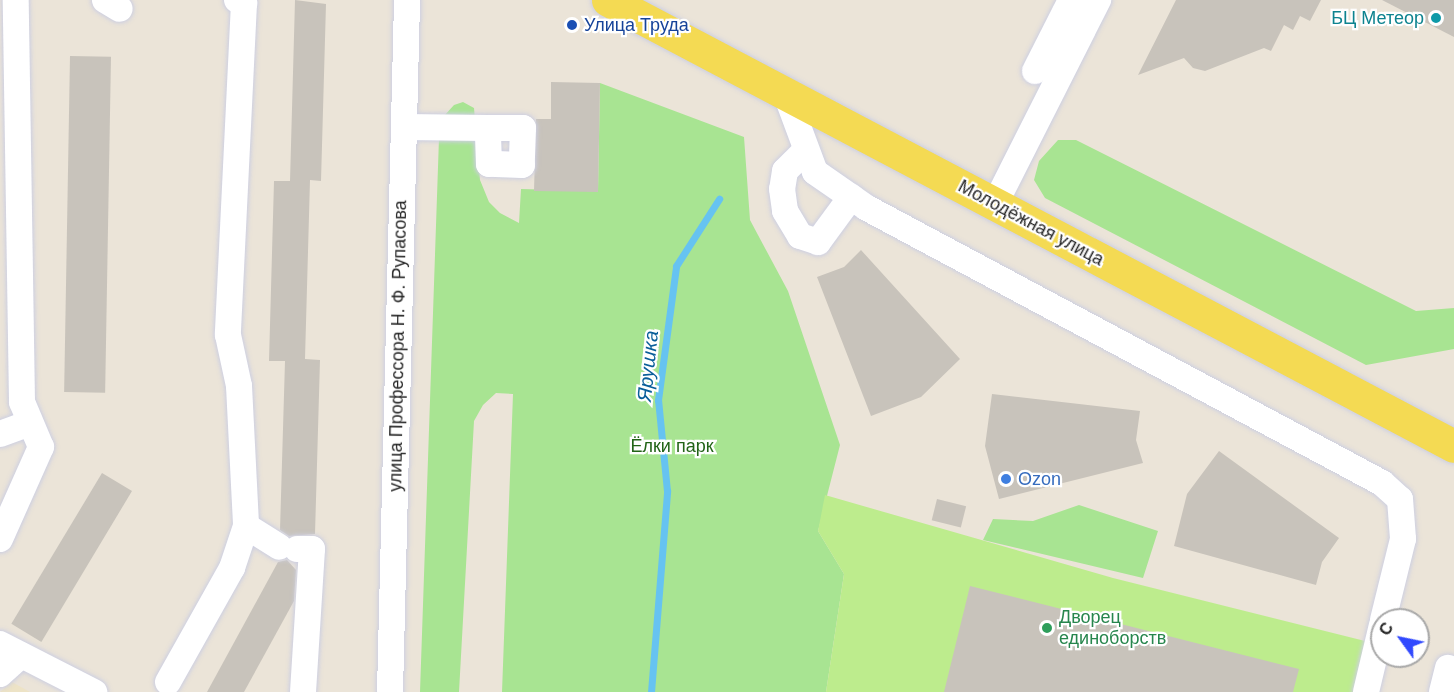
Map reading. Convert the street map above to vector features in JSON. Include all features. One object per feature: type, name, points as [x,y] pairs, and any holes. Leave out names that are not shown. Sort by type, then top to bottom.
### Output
[{"type":"main road","name":"Молодёжная улица","points":[[608,0],[1454,446]]},
{"type":"street","points":[[0,539],[41,447],[22,402],[16,0]]},
{"type":"street","points":[[168,682],[232,568],[246,526],[239,386],[228,335],[244,3],[237,0]]},
{"type":"street","name":"улица Профессора Н. Ф. Рупасова","points":[[390,692],[407,0]]},
{"type":"street","points":[[1035,70],[1071,0]]},
{"type":"street","points":[[995,204],[1098,0]]},
{"type":"street","points":[[786,94],[805,151],[815,172],[851,197],[1382,483],[1400,499],[1403,538],[1386,608]]},
{"type":"street","points":[[404,127],[488,128]]},
{"type":"street","points":[[805,151],[785,171],[782,189],[785,211],[800,236],[818,242],[851,197]]},
{"type":"street","points":[[0,434],[30,423]]},
{"type":"street","points":[[246,526],[288,548],[312,549],[303,692]]},
{"type":"street","points":[[0,674],[11,650],[94,692]]},
{"type":"street","points":[[1366,692],[1372,668]]},
{"type":"shaded area","points":[[12,682],[30,692],[0,692]]},
{"type":"green space","name":"Ёлки парк","points":[[600,83],[744,137],[750,220],[788,291],[840,445],[818,531],[844,574],[826,692],[502,692],[513,394],[496,393],[483,405],[474,421],[459,692],[420,692],[439,138],[444,116],[454,105],[463,102],[474,108],[480,180],[489,202],[500,213],[519,223],[521,189],[598,191]]},
{"type":"green space","points":[[1058,140],[1076,140],[1416,311],[1454,308],[1454,349],[1366,365],[1045,198],[1034,180],[1039,161]]},
{"type":"green space","points":[[825,495],[1113,578],[1369,642],[1357,692],[826,692],[844,574],[818,531]]},
{"type":"green space","points":[[1079,505],[1158,531],[1143,578],[983,540],[993,519],[1033,521]]},
{"type":"building","points":[[295,0],[326,4],[321,181],[310,180],[305,359],[320,360],[315,534],[289,536],[280,530],[285,361],[269,361],[274,181],[290,181]]},
{"type":"building","points":[[1176,0],[1321,0],[1310,21],[1300,16],[1293,30],[1284,25],[1271,51],[1264,48],[1205,71],[1193,68],[1184,58],[1138,75]]},
{"type":"building","name":"БЦ Метеор","points":[[1382,0],[1454,0],[1454,37]]},
{"type":"building","points":[[70,56],[111,57],[105,393],[64,392]]},
{"type":"building","points":[[551,82],[600,83],[598,192],[534,191],[536,119],[551,119]]},
{"type":"building","points":[[861,250],[960,359],[921,397],[871,416],[817,277],[844,267]]},
{"type":"building","points":[[992,394],[1140,411],[1136,440],[1143,463],[999,499],[985,446]]},
{"type":"building","points":[[1219,451],[1339,538],[1322,562],[1316,585],[1174,546],[1187,494]]},
{"type":"building","points":[[102,473],[132,491],[41,642],[11,624]]},
{"type":"building","points":[[937,499],[966,506],[961,528],[932,520]]},
{"type":"building","points":[[287,560],[296,570],[294,601],[244,692],[207,692],[278,562]]},
{"type":"building","name":"Дворец единоборств","points":[[970,586],[1299,669],[1293,692],[944,692]]},
{"type":"waterway","name":"Ярушка","points":[[651,692],[667,491],[658,400],[676,266],[719,199]]},
{"type":"place","name":"БЦ Метеор","points":[[1436,18]]},
{"type":"place","name":"Улица Труда","points":[[572,25]]},
{"type":"place","name":"Ozon","points":[[1006,479]]},
{"type":"place","name":"Дворец единоборств","points":[[1047,628]]}]
